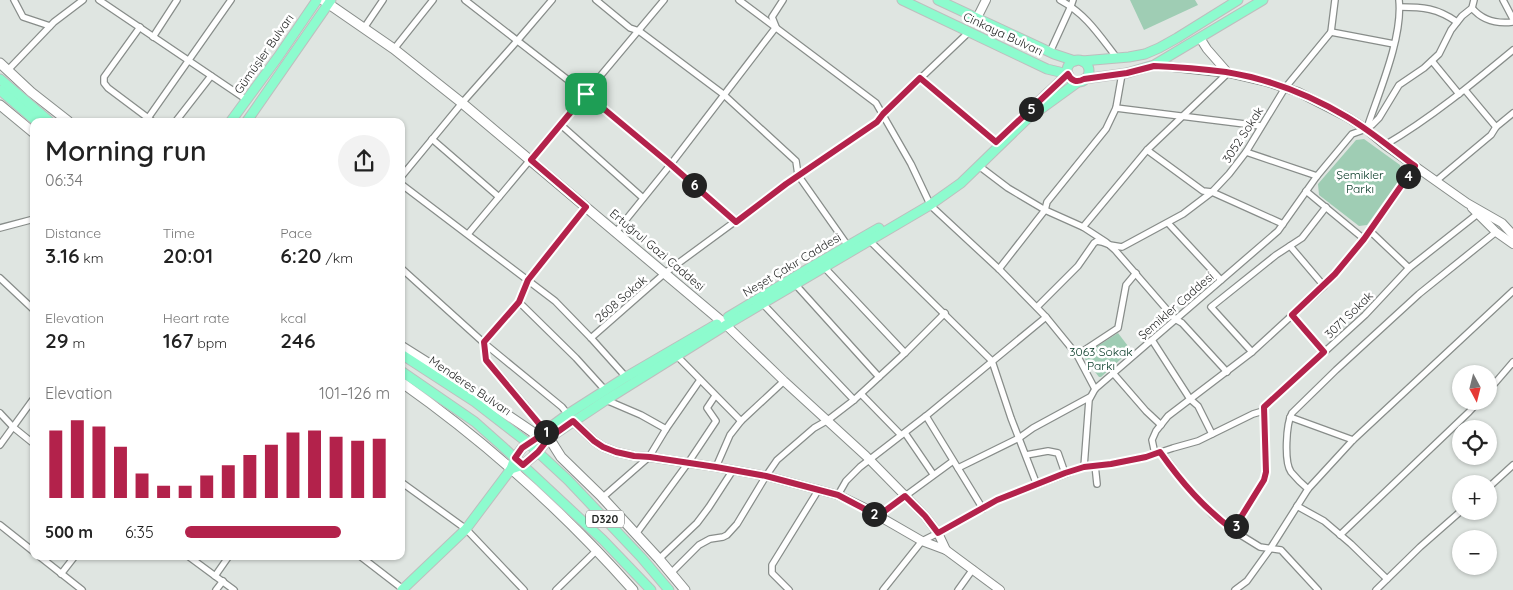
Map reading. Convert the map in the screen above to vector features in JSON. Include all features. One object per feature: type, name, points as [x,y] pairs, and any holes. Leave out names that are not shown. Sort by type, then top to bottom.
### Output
[{"type":"main road","name":"Gümüşler Bulvarı","points":[[233,118],[317,0]]},
{"type":"main road","name":"Cinkaya Bulvarı","points":[[902,0],[1047,69],[1068,74]]},
{"type":"main road","name":"Cinkaya Bulvarı","points":[[938,0],[1050,52],[1079,61],[1145,54],[1159,48],[1238,0]]},
{"type":"main road","points":[[1081,80],[1087,76],[1087,66],[1079,61],[1068,66],[1068,74],[1072,80],[1081,80],[1122,74],[1154,66],[1263,0]]},
{"type":"main road","name":"Gümüşler Bulvarı","points":[[249,118],[327,1]]},
{"type":"main road","name":"Ertuğrul Gazi Caddesi","points":[[327,1],[394,48],[462,103],[724,323]]},
{"type":"main road","points":[[0,63],[31,92],[64,118]]},
{"type":"main road","name":"Neşet Çakır Caddesi","points":[[515,458],[528,443],[547,435],[606,395],[677,356],[724,323],[848,246],[929,202],[964,174],[1068,74]]},
{"type":"main road","points":[[0,79],[46,118]]},
{"type":"main road","name":"Neşet Çakır Caddesi","points":[[606,395],[626,377],[724,323],[763,304],[870,240],[961,182],[1027,119],[1081,80]]},
{"type":"main road","points":[[0,90],[33,118]]},
{"type":"main road","points":[[0,106],[30,131]]},
{"type":"main road","points":[[405,349],[534,433],[547,435],[561,457],[636,534],[685,590]]},
{"type":"main road","name":"Menderes Bulvarı","points":[[405,357],[475,402],[528,443],[568,480],[635,550],[669,590]]},
{"type":"main road","name":"D320","points":[[405,374],[475,422],[603,540],[651,590]]},
{"type":"main road","points":[[405,386],[476,438],[511,469],[567,520],[633,590]]},
{"type":"main road","name":"Neşet Çakır Caddesi","points":[[523,465],[538,452],[547,435]]},
{"type":"main road","points":[[403,590],[466,529],[511,469],[515,458]]},
{"type":"main road","points":[[511,469],[523,465]]},
{"type":"street","points":[[14,0],[23,17],[50,26]]},
{"type":"street","points":[[8,70],[50,26],[83,0]]},
{"type":"street","points":[[99,0],[247,100]]},
{"type":"street","points":[[153,36],[177,0]]},
{"type":"street","points":[[150,118],[231,0]]},
{"type":"street","points":[[364,28],[383,0]]},
{"type":"street","points":[[394,48],[433,0]]},
{"type":"street","points":[[465,0],[586,94],[736,222]]},
{"type":"street","points":[[405,172],[551,0]]},
{"type":"street","points":[[596,0],[630,28],[639,31],[723,94],[796,161],[798,176],[848,246]]},
{"type":"street","points":[[468,234],[664,0]]},
{"type":"street","points":[[739,0],[876,103],[911,164],[929,202],[1046,317],[1077,355],[1095,389]]},
{"type":"street","points":[[776,27],[772,17],[783,0]]},
{"type":"street","points":[[977,18],[986,0]]},
{"type":"street","points":[[1060,0],[1072,3],[1117,58]]},
{"type":"street","points":[[1335,0],[1331,32],[1394,44]]},
{"type":"street","points":[[1473,0],[1472,8],[1477,14],[1487,20],[1497,22],[1513,20],[1503,0]]},
{"type":"street","points":[[1050,52],[1072,3]]},
{"type":"street","points":[[1366,129],[1394,44],[1399,3],[1436,10],[1457,22]]},
{"type":"street","name":"Şemikler Caddesi","points":[[1084,467],[1090,397],[1095,389],[1284,224],[1317,176],[1352,134],[1366,129],[1379,118],[1399,85],[1439,54],[1445,40],[1457,22],[1472,8]]},
{"type":"street","points":[[140,27],[104,77],[104,83],[146,118]]},
{"type":"street","points":[[616,232],[776,27]]},
{"type":"street","name":"2608 Sokak","points":[[591,338],[665,273],[798,176],[877,122],[883,114],[969,32]]},
{"type":"street","name":"3052 Sokak","points":[[1036,307],[1078,266],[1097,241],[1122,247],[1168,223],[1212,192],[1246,152],[1260,126],[1285,88],[1331,32]]},
{"type":"street","points":[[1200,38],[1207,49],[1228,72]]},
{"type":"street","points":[[1385,145],[1413,129],[1513,50]]},
{"type":"street","points":[[1432,61],[1496,127]]},
{"type":"street","points":[[1154,66],[1228,72],[1268,82],[1306,96],[1366,129],[1385,145],[1479,212],[1502,224],[1513,235]]},
{"type":"street","points":[[1083,227],[1147,150],[1228,72]]},
{"type":"street","points":[[999,269],[1045,210],[1047,202],[1106,129],[1116,108],[1122,74]]},
{"type":"street","points":[[178,118],[211,76]]},
{"type":"street","points":[[920,78],[996,142]]},
{"type":"street","points":[[1116,108],[1260,126]]},
{"type":"street","points":[[1436,181],[1491,135],[1496,127],[1513,113]]},
{"type":"street","points":[[561,125],[643,198]]},
{"type":"street","points":[[432,140],[499,197]]},
{"type":"street","points":[[1147,150],[1204,191],[1212,192],[1284,224]]},
{"type":"street","points":[[1246,152],[1317,176]]},
{"type":"street","points":[[979,166],[1008,188],[1045,210],[1083,227],[1110,245],[1175,319],[1182,323],[1227,372]]},
{"type":"street","points":[[1318,590],[1281,550],[1260,547],[1213,515],[1158,453],[1152,440],[1168,416],[1252,352],[1324,286],[1364,239],[1415,166]]},
{"type":"street","points":[[405,187],[555,301],[626,377]]},
{"type":"street","points":[[1306,191],[1364,239]]},
{"type":"street","points":[[547,435],[486,360],[484,342],[519,302],[528,280],[586,207]]},
{"type":"street","points":[[1252,352],[1211,307],[1276,255],[1302,238],[1326,207]]},
{"type":"street","points":[[1479,212],[1496,232],[1513,244]]},
{"type":"street","name":"3071 Sokak","points":[[1263,410],[1264,407],[1365,316],[1409,268],[1479,212]]},
{"type":"street","points":[[0,228],[30,220]]},
{"type":"street","points":[[1168,223],[1220,280]]},
{"type":"street","points":[[1370,231],[1409,268]]},
{"type":"street","points":[[1308,489],[1290,471],[1288,465],[1288,420],[1290,417],[1336,370],[1419,294],[1496,232]]},
{"type":"street","points":[[870,240],[992,361],[1037,485]]},
{"type":"street","points":[[1290,246],[1324,286]]},
{"type":"street","points":[[824,267],[905,353]]},
{"type":"street","points":[[405,272],[484,342],[562,406],[587,435],[603,447],[634,456],[766,476],[838,495],[922,540],[946,550],[1000,590]]},
{"type":"street","points":[[1077,355],[1118,328],[1126,285],[1136,273]]},
{"type":"street","points":[[0,278],[30,306]]},
{"type":"street","points":[[795,284],[879,377]]},
{"type":"street","points":[[1240,589],[1270,549],[1308,489],[1353,440],[1513,291]]},
{"type":"street","points":[[519,302],[576,358],[606,395],[666,429]]},
{"type":"street","points":[[763,304],[854,400]]},
{"type":"street","points":[[671,573],[699,545],[710,539],[727,535],[737,524],[777,460],[814,428],[828,420],[861,394],[944,313]]},
{"type":"street","points":[[1292,315],[1324,352]]},
{"type":"street","points":[[838,495],[846,481],[860,467],[926,416],[1046,317]]},
{"type":"street","name":"Ertuğrul Gazi Caddesi","points":[[724,323],[870,460],[925,516],[938,533],[946,550]]},
{"type":"street","points":[[1152,340],[1190,399],[1198,406],[1212,434]]},
{"type":"street","points":[[677,356],[741,421]]},
{"type":"street","points":[[1498,380],[1513,362]]},
{"type":"street","points":[[1113,373],[1146,412],[1161,425]]},
{"type":"street","points":[[602,498],[650,457],[666,429],[700,380]]},
{"type":"street","points":[[716,467],[730,435],[741,421],[784,381]]},
{"type":"street","points":[[861,394],[903,434],[933,474]]},
{"type":"street","points":[[636,534],[716,421],[707,408],[715,396]]},
{"type":"street","points":[[958,468],[1019,438],[1033,428],[1090,397]]},
{"type":"street","points":[[0,445],[30,404]]},
{"type":"street","points":[[883,590],[922,540],[997,500],[1084,467],[1111,464],[1198,441],[1263,410],[1266,472],[1264,480],[1233,530]]},
{"type":"street","points":[[1340,535],[1471,410]]},
{"type":"street","points":[[0,413],[30,441]]},
{"type":"street","points":[[926,416],[983,509]]},
{"type":"street","points":[[1290,417],[1353,440]]},
{"type":"street","points":[[1026,456],[1048,451],[1058,453],[1065,473]]},
{"type":"street","points":[[878,516],[953,461]]},
{"type":"street","points":[[1095,465],[1097,484]]},
{"type":"street","points":[[1497,479],[1513,465]]},
{"type":"street","points":[[659,560],[697,523],[732,470]]},
{"type":"street","points":[[405,485],[466,529],[524,590]]},
{"type":"street","points":[[788,590],[772,573],[772,565],[818,489]]},
{"type":"street","points":[[1297,506],[1324,521],[1387,579]]},
{"type":"street","points":[[1376,590],[1452,519]]},
{"type":"street","points":[[0,525],[30,549]]},
{"type":"street","points":[[556,590],[597,550]]},
{"type":"street","points":[[44,560],[82,590]]},
{"type":"street","points":[[61,574],[72,560]]},
{"type":"street","points":[[193,560],[234,590]]},
{"type":"street","points":[[215,576],[227,560]]},
{"type":"street","points":[[365,560],[403,590]]},
{"type":"street","points":[[958,590],[973,569]]},
{"type":"street","points":[[216,590],[223,582]]},
{"type":"green space","points":[[1130,0],[1195,0],[1198,5],[1144,30]]},
{"type":"green space","name":"Şemikler Parkı","points":[[1364,139],[1400,165],[1402,176],[1367,225],[1359,226],[1319,195],[1318,184],[1356,140]]},
{"type":"green space","name":"3063 Sokak Parkı","points":[[1118,333],[1131,350],[1099,377],[1085,359],[1085,354]]},
{"type":"route","points":[[1154,66],[1228,72],[1298,92],[1366,129],[1415,166],[1364,239],[1324,286],[1292,315],[1324,352],[1264,407],[1267,466],[1264,480],[1233,530],[1213,515],[1197,499],[1160,452],[1146,457],[1084,467],[1065,473],[997,500],[938,533],[925,516],[905,496],[878,516],[838,495],[766,476],[616,452],[594,441],[573,421],[549,438],[538,452],[523,465],[515,458],[522,448],[546,432],[486,360],[484,342],[519,302],[528,280],[586,207],[531,160],[586,94],[736,222],[786,184],[877,122],[920,78],[996,142],[1068,74],[1072,80],[1078,82],[1084,79],[1127,73],[1154,66]]}]
